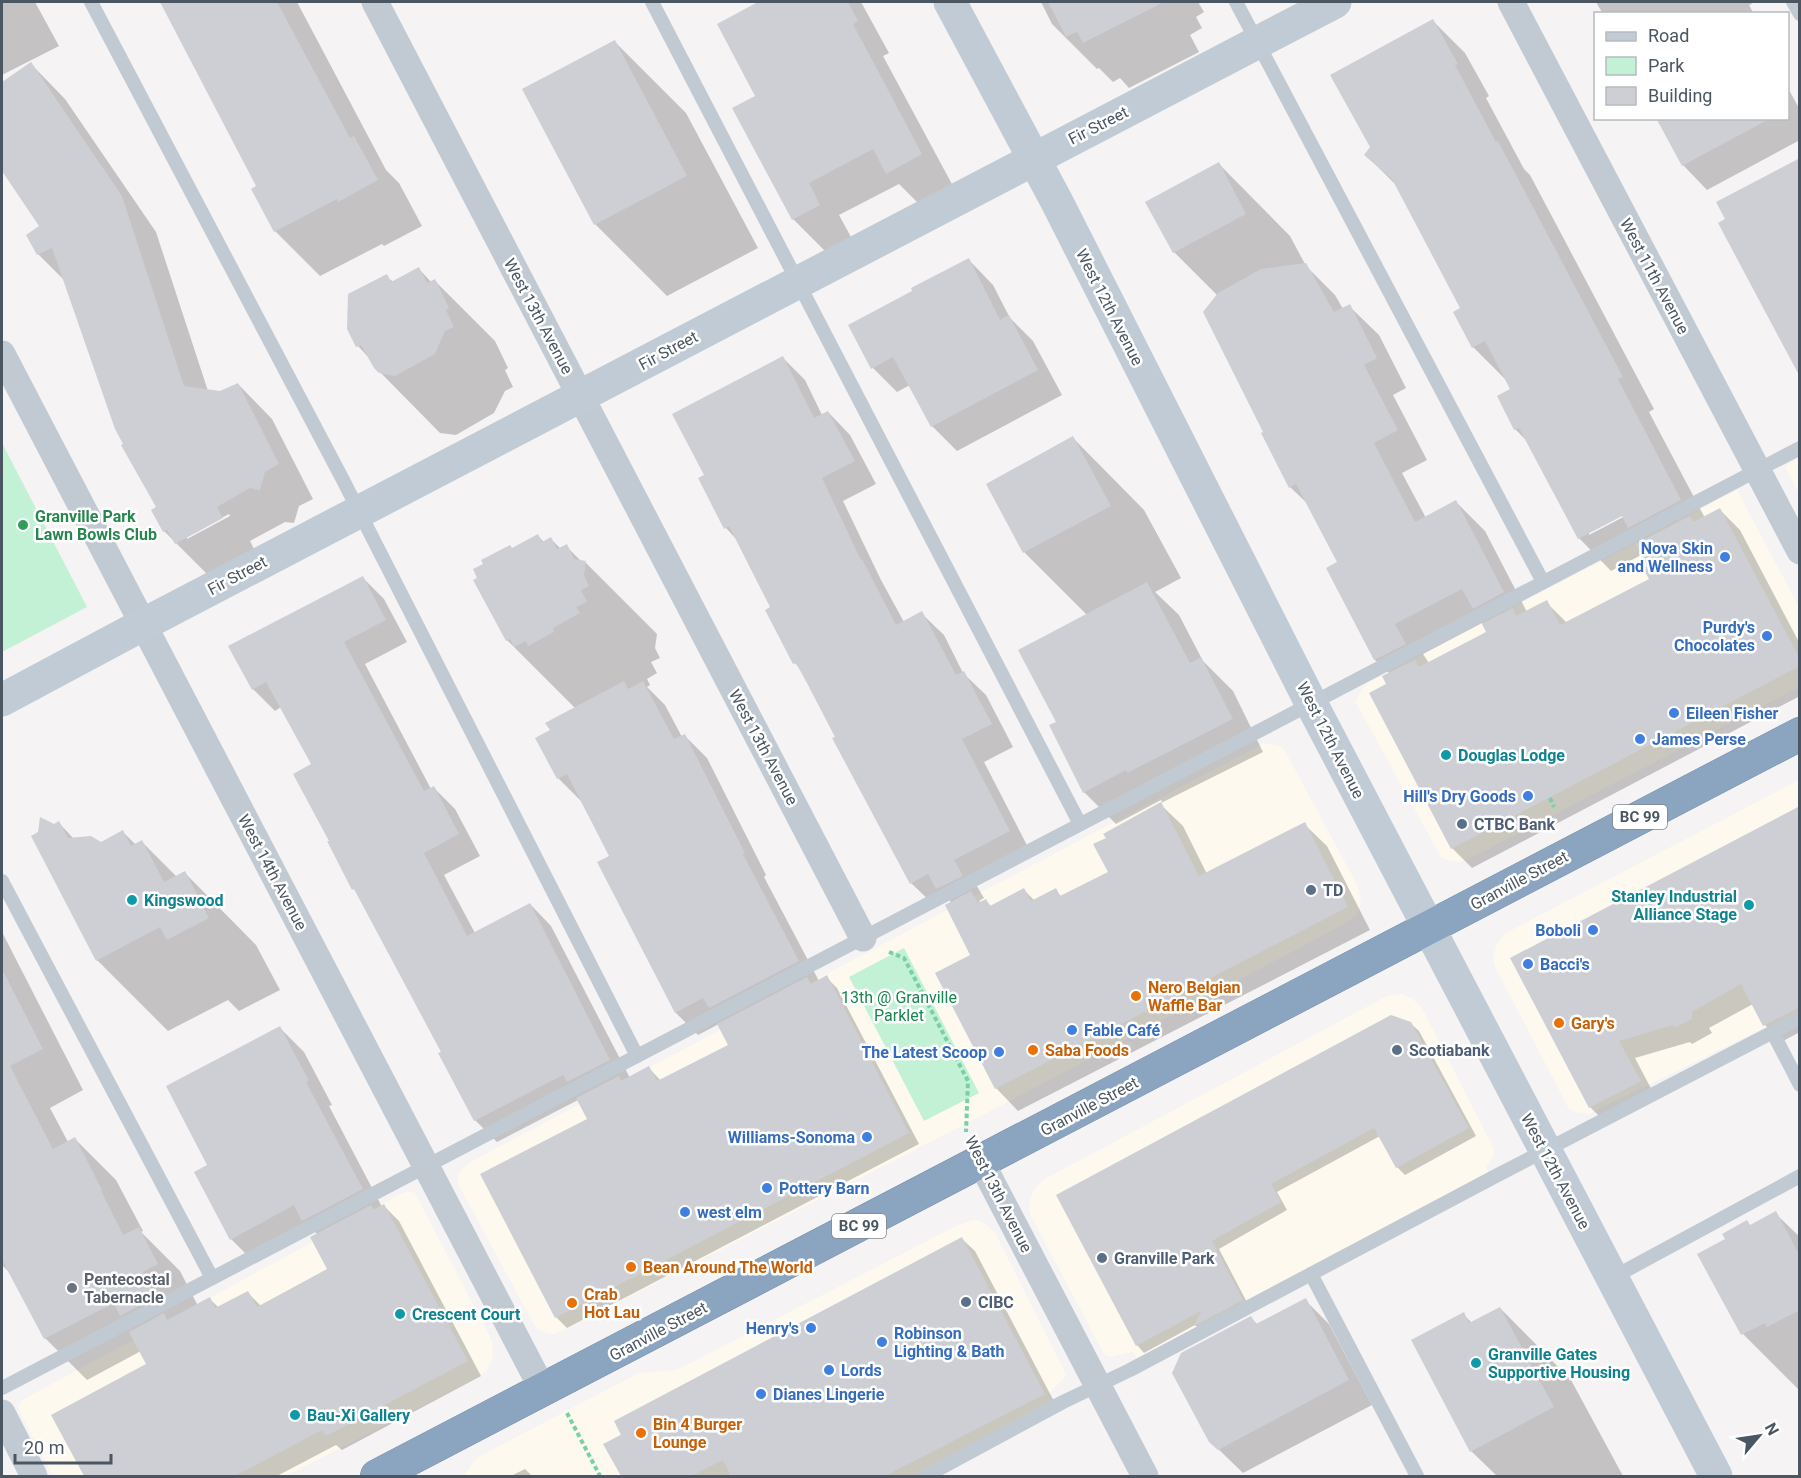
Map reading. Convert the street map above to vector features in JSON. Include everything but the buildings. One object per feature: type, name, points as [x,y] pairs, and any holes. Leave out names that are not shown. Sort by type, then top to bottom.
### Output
[{"type":"highway","name":"Granville Street","points":[[377,1476],[1800,734]]},
{"type":"street","name":"West 13th Avenue","points":[[375,2],[863,938]]},
{"type":"street","name":"West 12th Avenue","points":[[950,2],[1034,158],[1311,703],[1716,1476]]},
{"type":"street","name":"Fir Street","points":[[2,700],[359,511],[1335,2]]},
{"type":"street","name":"West 11th Avenue","points":[[1511,2],[1800,551]]},
{"type":"street","name":"West 14th Avenue","points":[[2,354],[543,1390]]},
{"type":"street","name":"West 13th Avenue","points":[[981,1162],[1145,1476]]},
{"type":"street","points":[[2,1413],[34,1476]]},
{"type":"lane","points":[[91,2],[359,511],[637,1056]]},
{"type":"lane","points":[[652,2],[1080,824]]},
{"type":"lane","points":[[1236,2],[1543,582]]},
{"type":"lane","points":[[1793,2],[1800,14]]},
{"type":"lane","points":[[2,1388],[1800,448]]},
{"type":"lane","points":[[2,881],[213,1278]]},
{"type":"lane","points":[[926,1476],[1063,1402],[1800,1018]]},
{"type":"lane","points":[[1773,1033],[1800,1084]]},
{"type":"lane","points":[[1612,1278],[1800,1176]]},
{"type":"lane","points":[[1311,1274],[1416,1476]]},
{"type":"path","points":[[1550,798],[1554,807]]},
{"type":"path","name":"West 13th Avenue","points":[[863,938],[866,943],[904,958],[968,1081],[966,1134],[981,1162]]},
{"type":"path","points":[[569,1417],[600,1476]]},
{"type":"shaded area","points":[[1799,458],[1799,494],[1785,466]]},
{"type":"shaded area","points":[[1737,490],[1799,607],[1799,687],[1471,858],[1459,862],[1441,857],[1355,701],[1366,684]]},
{"type":"shaded area","points":[[1264,743],[1284,749],[1355,881],[1361,903],[1358,912],[1351,919],[1008,1102],[562,1331],[553,1334],[538,1329],[458,1184],[458,1175],[464,1167]]},
{"type":"shaded area","points":[[1799,780],[1799,1011],[1589,1114],[1569,1109],[1494,965],[1493,956],[1497,944],[1506,933]]},
{"type":"shaded area","points":[[1402,994],[1413,999],[1422,1008],[1494,1149],[1494,1154],[1486,1167],[1492,1178],[1141,1364],[1133,1352],[1109,1357],[1104,1354],[1031,1216],[1029,1209],[1031,1196],[1036,1187],[1043,1180],[1387,996]]},
{"type":"shaded area","points":[[409,1191],[415,1193],[492,1341],[493,1358],[486,1371],[286,1476],[53,1476],[19,1411],[19,1404],[22,1400]]},
{"type":"shaded area","points":[[974,1220],[981,1221],[994,1231],[1066,1374],[1048,1395],[1055,1407],[926,1476],[464,1476],[478,1457],[639,1373],[677,1370],[958,1225]]},
{"type":"green space","name":"Granville Park Lawn Bowls Club","points":[[2,443],[87,607],[2,652]]},
{"type":"green space","name":"13th @ Granville Parklet","points":[[904,948],[979,1093],[924,1121],[849,977]]},
{"type":"place","name":"Granville Park Lawn Bowls Club","points":[[23,525]]},
{"type":"place","name":"Nova Skin and Wellness","points":[[1725,557]]},
{"type":"place","name":"Purdy's Chocolates","points":[[1767,636]]},
{"type":"place","name":"Eileen Fisher","points":[[1674,713]]},
{"type":"place","name":"James Perse","points":[[1640,739]]},
{"type":"place","name":"Douglas Lodge","points":[[1446,755]]},
{"type":"place","name":"Hill's Dry Goods","points":[[1528,796]]},
{"type":"place","name":"CTBC Bank","points":[[1462,824]]},
{"type":"place","name":"TD","points":[[1311,890]]},
{"type":"place","name":"Kingswood","points":[[132,900]]},
{"type":"place","name":"Stanley Industrial Alliance Stage","points":[[1749,905]]},
{"type":"place","name":"Boboli","points":[[1593,930]]},
{"type":"place","name":"Bacci's","points":[[1528,964]]},
{"type":"place","name":"Nero Belgian Waffle Bar","points":[[1136,996]]},
{"type":"place","name":"Gary's","points":[[1559,1023]]},
{"type":"place","name":"Fable Café","points":[[1072,1030]]},
{"type":"place","name":"Saba Foods","points":[[1033,1050]]},
{"type":"place","name":"Scotiabank","points":[[1397,1050]]},
{"type":"place","name":"The Latest Scoop","points":[[999,1052]]},
{"type":"place","name":"Williams-Sonoma","points":[[867,1137]]},
{"type":"place","name":"Pottery Barn","points":[[767,1188]]},
{"type":"place","name":"west elm","points":[[685,1212]]},
{"type":"place","name":"Granville Park","points":[[1102,1258]]},
{"type":"place","name":"Bean Around The World","points":[[631,1267]]},
{"type":"place","name":"Pentecostal Tabernacle","points":[[72,1288]]},
{"type":"place","name":"CIBC","points":[[966,1302]]},
{"type":"place","name":"Crab Hot Lau","points":[[572,1303]]},
{"type":"place","name":"Crescent Court","points":[[400,1314]]},
{"type":"place","name":"Henry's","points":[[811,1328]]},
{"type":"place","name":"Robinson Lighting & Bath","points":[[882,1342]]},
{"type":"place","name":"Granville Gates Supportive Housing","points":[[1476,1363]]},
{"type":"place","name":"Lords","points":[[829,1370]]},
{"type":"place","name":"Dianes Lingerie","points":[[761,1394]]},
{"type":"place","name":"Bau-Xi Gallery","points":[[295,1415]]},
{"type":"place","name":"Bin 4 Burger Lounge","points":[[641,1433]]}]
